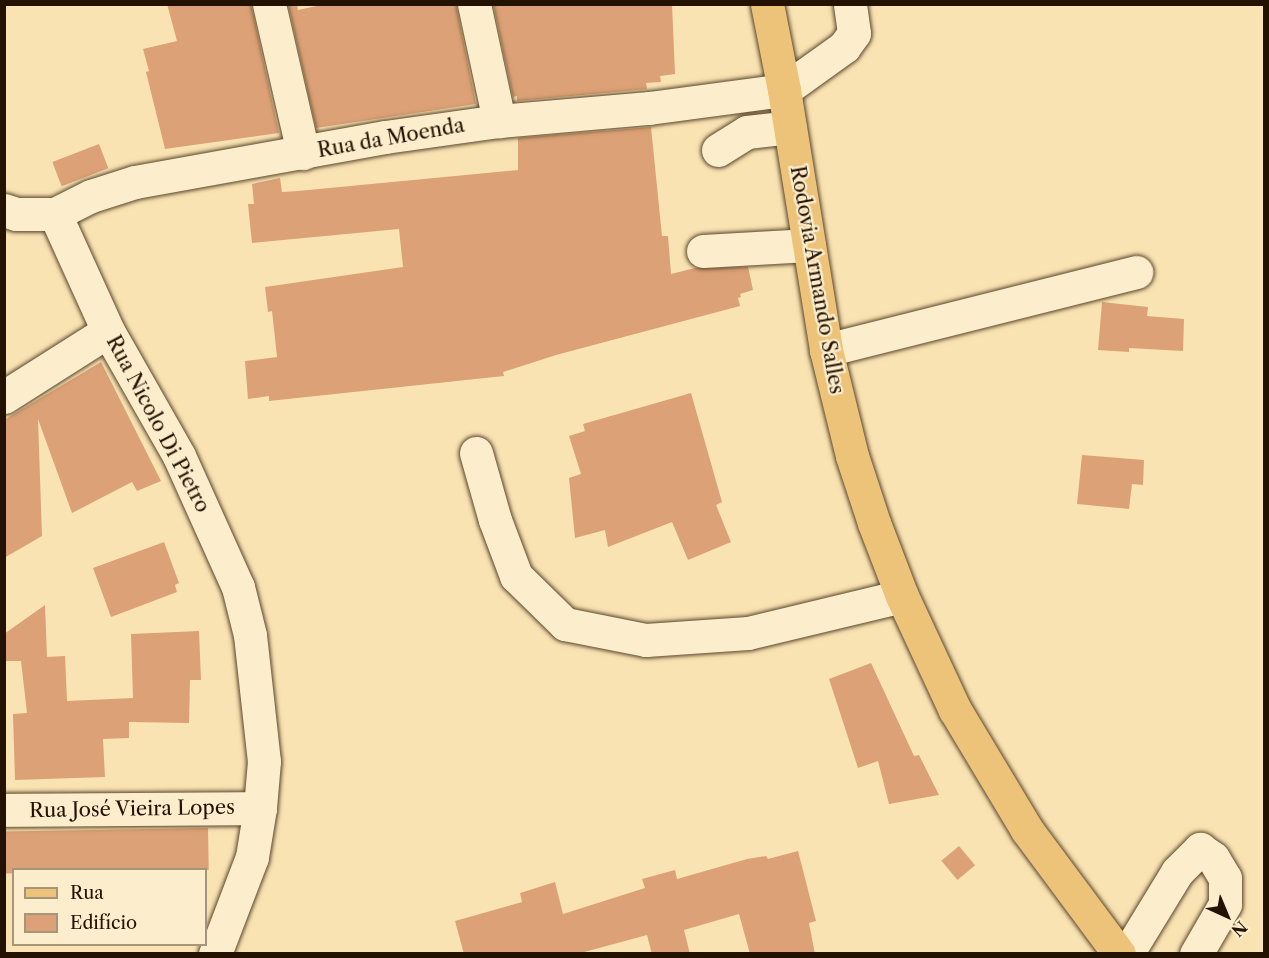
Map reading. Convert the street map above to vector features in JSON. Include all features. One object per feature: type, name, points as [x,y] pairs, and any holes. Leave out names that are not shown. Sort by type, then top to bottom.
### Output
[{"type":"main road","name":"Rodovia Armando Salles","points":[[767,4],[784,90],[826,350],[852,456],[902,596],[955,710],[1022,822],[1119,954]]},
{"type":"street","points":[[269,4],[303,153]]},
{"type":"street","points":[[474,4],[499,121]]},
{"type":"street","points":[[784,90],[844,47],[854,33],[850,4]]},
{"type":"street","name":"Rua da Moenda","points":[[4,210],[16,214],[55,214],[91,196],[135,182],[386,137],[499,121],[649,108],[784,90]]},
{"type":"street","points":[[718,150],[747,132],[790,127]]},
{"type":"street","name":"Rua Nicolo Di Pietro","points":[[55,214],[108,331],[179,456],[238,587],[250,635],[262,722],[264,761],[260,808],[252,858],[215,954]]},
{"type":"street","points":[[703,251],[809,245]]},
{"type":"street","points":[[826,350],[1136,272]]},
{"type":"street","points":[[4,398],[108,331]]},
{"type":"street","points":[[476,453],[495,520],[516,576],[565,624],[646,640],[748,633],[902,596]]},
{"type":"street","name":"Rua José Vieira Lopes","points":[[4,810],[260,808]]},
{"type":"street","points":[[1127,954],[1177,872],[1200,849],[1213,858],[1224,878],[1225,904],[1196,954]]},
{"type":"building","points":[[167,4],[251,4],[279,133],[165,149],[146,72],[149,71],[143,49],[177,41]]},
{"type":"building","points":[[288,4],[297,4],[298,10],[326,4],[456,4],[476,104],[316,128]]},
{"type":"building","points":[[493,4],[672,4],[675,74],[660,76],[661,82],[646,83],[647,89],[517,101],[517,96],[513,97]]},
{"type":"building","points":[[651,127],[662,236],[668,236],[671,274],[695,268],[748,267],[753,290],[740,294],[741,297],[738,298],[740,306],[556,355],[503,372],[504,376],[269,401],[269,396],[248,399],[245,361],[277,357],[272,311],[268,312],[265,287],[403,267],[399,229],[252,243],[248,204],[254,204],[252,184],[280,178],[282,192],[518,170],[518,138]]},
{"type":"building","points":[[99,144],[108,168],[62,186],[52,162]]},
{"type":"building","points":[[1102,302],[1148,307],[1147,316],[1184,319],[1183,351],[1129,348],[1129,352],[1098,350]]},
{"type":"building","points":[[101,362],[161,481],[137,491],[132,482],[72,513],[38,419],[42,536],[4,558],[4,420]]},
{"type":"building","points":[[691,393],[722,502],[716,505],[731,542],[688,560],[672,522],[608,547],[605,530],[575,538],[569,478],[581,474],[569,436],[585,431],[583,424]]},
{"type":"building","points":[[1082,455],[1144,460],[1143,485],[1132,484],[1129,509],[1077,504]]},
{"type":"building","points":[[164,542],[179,583],[175,585],[177,592],[111,617],[93,568]]},
{"type":"building","points":[[45,605],[47,657],[65,656],[67,701],[133,698],[131,634],[199,631],[201,680],[190,680],[189,723],[129,722],[129,738],[103,739],[105,777],[15,780],[13,714],[27,713],[21,661],[4,661],[4,634]]},
{"type":"building","points":[[871,663],[914,756],[919,755],[939,795],[889,804],[878,761],[858,768],[829,679]]},
{"type":"building","points":[[208,828],[209,870],[207,868],[12,868],[12,873],[5,874],[4,832]]},
{"type":"building","points":[[959,846],[975,865],[957,880],[941,861]]},
{"type":"building","points":[[798,851],[816,921],[809,923],[815,954],[750,954],[739,914],[684,930],[690,954],[652,954],[647,935],[577,954],[464,954],[455,921],[522,902],[520,893],[555,882],[563,914],[645,888],[642,879],[675,870],[677,879],[747,859],[766,856],[768,859]]}]
